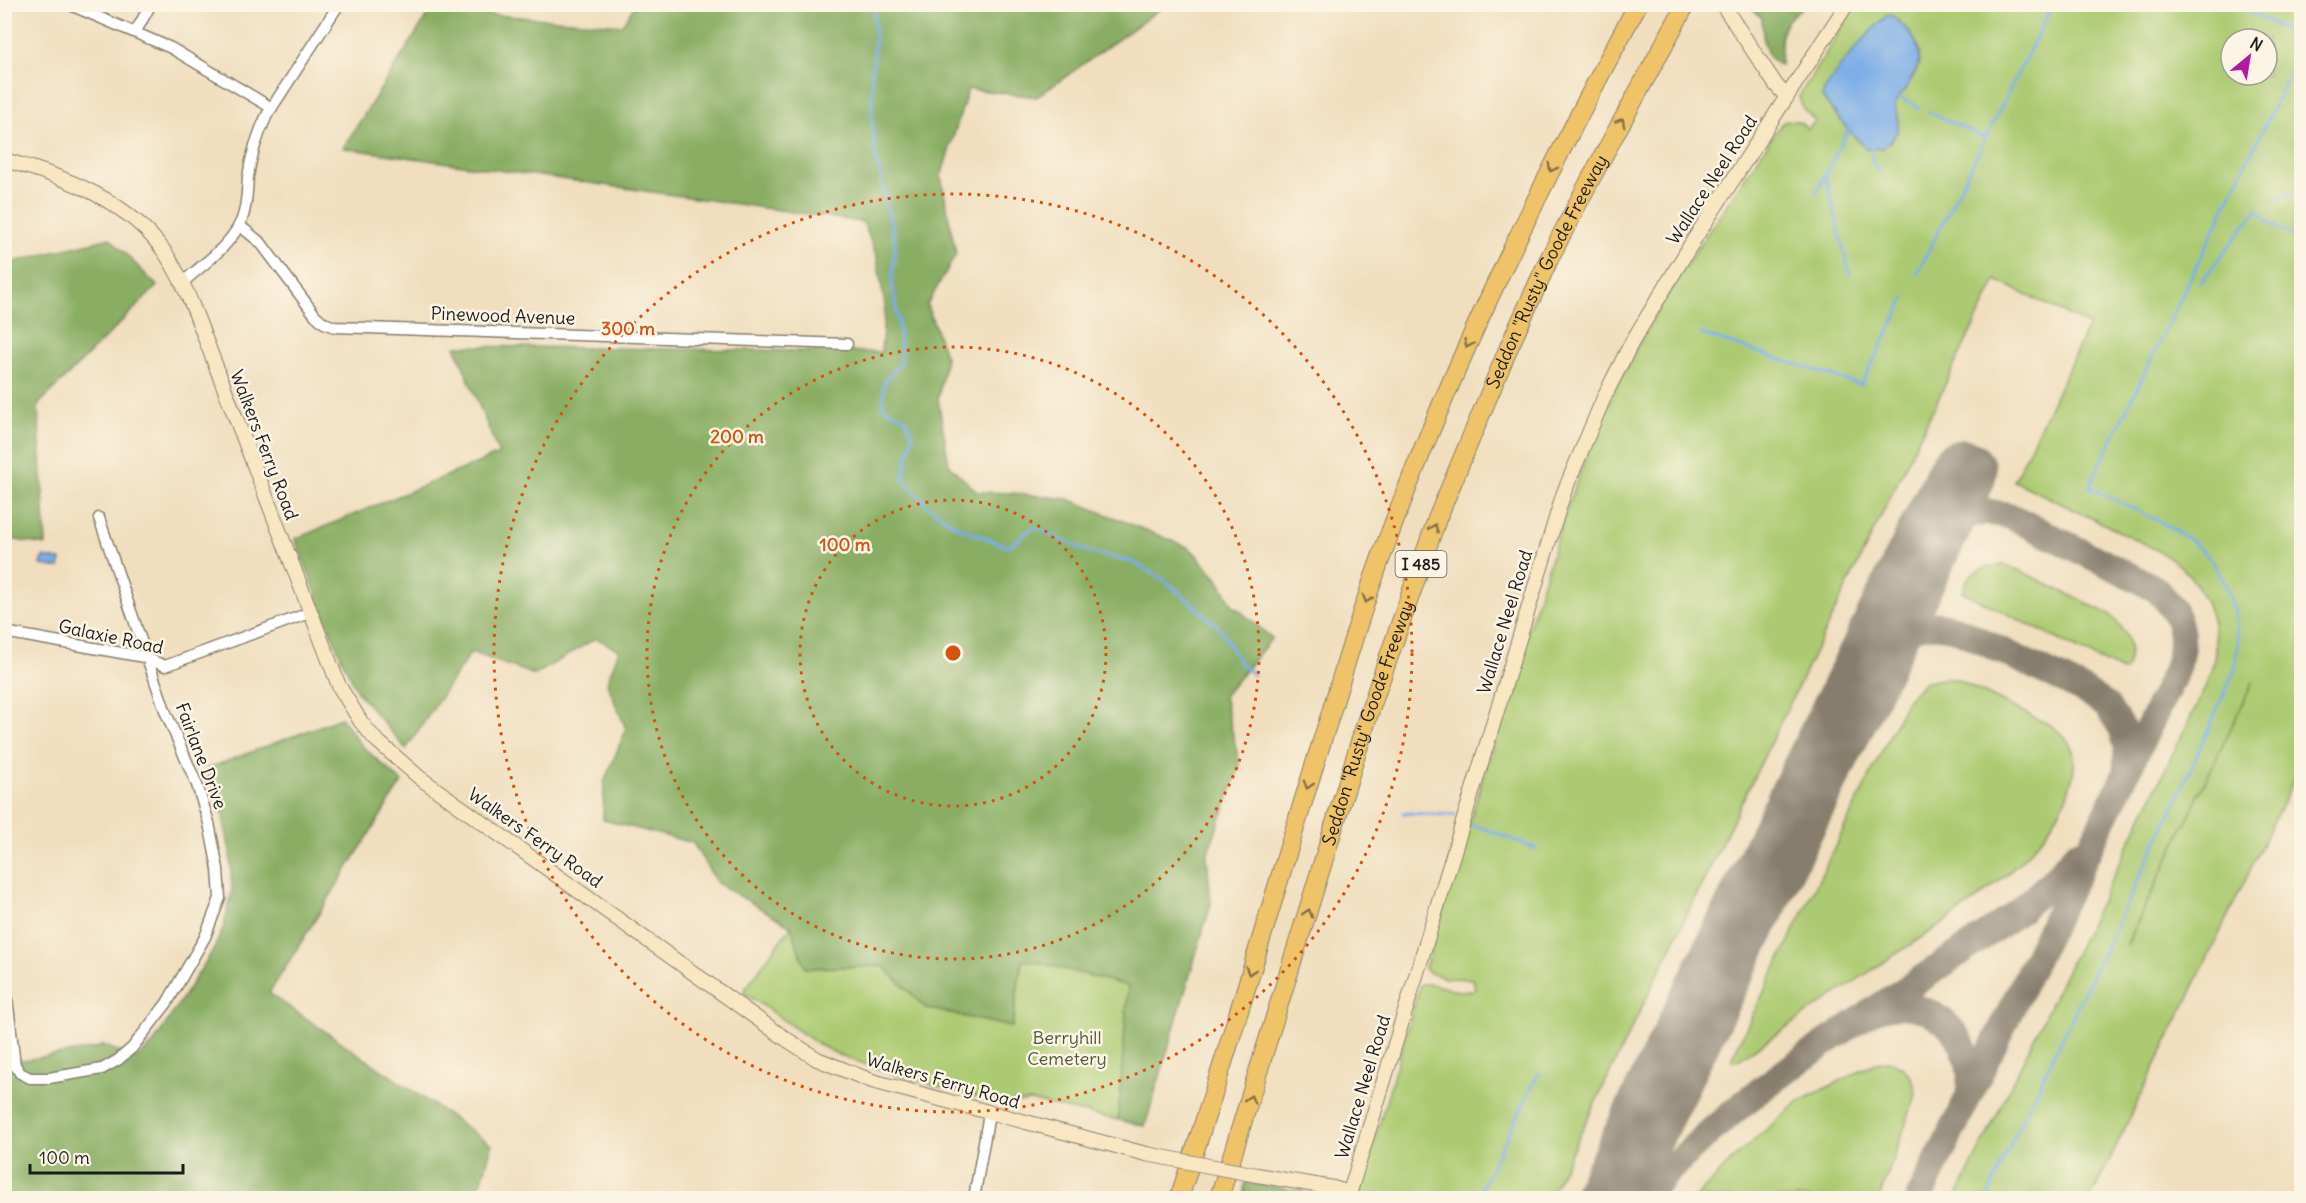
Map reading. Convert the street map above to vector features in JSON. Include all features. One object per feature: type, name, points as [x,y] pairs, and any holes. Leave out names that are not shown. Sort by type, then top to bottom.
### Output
[{"type":"highway","name":"I 485","points":[[1179,1198],[1386,543],[1457,366],[1515,240],[1638,4]]},
{"type":"highway","name":"Seddon \"Rusty\" Goode Freeway","points":[[1219,1198],[1369,714],[1437,519],[1509,347],[1550,257],[1594,171],[1686,4]]},
{"type":"street","points":[[68,4],[136,31],[200,64],[272,108]]},
{"type":"street","points":[[136,31],[151,4]]},
{"type":"street","points":[[182,283],[228,241],[239,225],[244,213],[252,152],[258,134],[272,108],[339,4]]},
{"type":"street","points":[[1722,4],[1776,85],[1787,97]]},
{"type":"street","name":"Wallace Neel Road","points":[[1349,1196],[1557,515],[1576,462],[1605,395],[1632,342],[1695,238],[1847,4]]},
{"type":"street","name":"Walkers Ferry Road","points":[[4,160],[56,176],[94,193],[140,224],[157,242],[182,283],[339,686],[361,722],[393,756],[420,778],[817,1059],[872,1081],[989,1114],[1146,1154],[1333,1188],[1349,1196]]},
{"type":"street","name":"Pinewood Avenue","points":[[239,225],[261,243],[315,315],[324,323],[335,327],[847,345]]},
{"type":"street","name":"Fairlane Drive","points":[[10,1065],[30,1078],[53,1077],[102,1069],[118,1060],[132,1048],[167,1003],[205,937],[220,898],[218,869],[209,823],[197,785],[166,713],[99,518]]},
{"type":"street","name":"Galaxie Road","points":[[4,632],[101,649],[149,660],[161,666],[171,665],[309,613]]},
{"type":"street","points":[[4,972],[10,1065]]},
{"type":"street","points":[[974,1198],[989,1114]]},
{"type":"green space","points":[[636,4],[1166,5],[1037,97],[968,89],[941,177],[956,254],[927,305],[946,357],[938,399],[949,465],[977,492],[1068,499],[1190,548],[1218,579],[1232,604],[1272,638],[1224,696],[1240,766],[1207,855],[1211,904],[1145,1126],[1118,1120],[1128,986],[1042,963],[1022,960],[1012,1027],[926,1008],[883,966],[805,968],[791,926],[717,883],[693,843],[603,820],[604,783],[626,729],[607,683],[619,650],[596,638],[535,675],[471,652],[406,749],[358,693],[340,655],[295,539],[499,454],[455,346],[881,352],[885,306],[877,257],[863,222],[343,148],[431,10],[622,25]]},
{"type":"green space","points":[[1747,5],[1806,5],[1789,19],[1782,31],[1780,65],[1774,62],[1767,51],[1763,38],[1762,18]]},
{"type":"green space","points":[[1856,5],[2301,5],[2301,765],[2091,1198],[1956,1198],[2204,690],[2215,655],[2213,624],[2205,599],[2181,567],[2149,546],[2014,481],[2089,325],[1996,280],[1549,1198],[1358,1198],[1420,985],[1431,984],[1459,991],[1475,990],[1473,979],[1445,978],[1428,972],[1425,968],[1550,560],[1595,434],[1627,366],[1668,294],[1782,123],[1796,121],[1808,129],[1815,121],[1802,107],[1799,96]],"holes":[[[2253,682],[2127,945],[2127,944]]]},
{"type":"green space","points":[[110,238],[157,286],[38,405],[46,545],[5,538],[5,264]]},
{"type":"green space","points":[[2002,565],[2016,569],[2109,614],[2120,626],[2128,640],[2130,655],[2125,671],[1963,592],[1968,579],[1977,571]]},
{"type":"green space","points":[[1946,678],[1958,680],[2050,725],[2065,737],[2072,750],[2074,764],[2071,783],[2059,813],[2040,841],[2015,867],[1957,914],[1737,1061],[1733,1061],[1732,1057],[1906,702],[1923,683]]},
{"type":"green space","points":[[341,718],[362,746],[402,782],[269,993],[492,1145],[481,1184],[461,1198],[5,1198],[4,1032],[10,1062],[94,1049],[103,1045],[136,1059],[153,1044],[214,949],[224,926],[232,890],[230,852],[222,811],[206,769]]},
{"type":"green space","name":"Berryhill Cemetery","points":[[791,926],[805,968],[883,966],[926,1008],[1012,1027],[1022,960],[1042,963],[1129,986],[1118,1120],[1031,1101],[1003,1104],[893,1074],[839,1055],[818,1044],[743,992]]},
{"type":"green space","points":[[1888,1061],[1900,1066],[1908,1073],[1916,1095],[1879,1198],[1695,1198],[1736,1156],[1798,1102],[1876,1063]]},
{"type":"green space","points":[[1245,1182],[1304,1192],[1312,1198],[1243,1198]]},
{"type":"water","points":[[1889,14],[1910,33],[1916,43],[1919,62],[1912,78],[1895,104],[1897,132],[1883,148],[1867,149],[1848,130],[1822,97],[1841,66]]},
{"type":"water","points":[[43,557],[61,560],[59,568],[41,565]]},
{"type":"waterway","points":[[874,4],[872,128],[895,245],[892,282],[901,363],[884,383],[883,407],[905,418],[913,434],[903,479],[928,506],[956,526],[1008,547],[1034,527],[1090,552],[1133,562],[1166,581],[1220,628],[1239,662],[1254,675]]},
{"type":"waterway","points":[[1917,274],[2053,4]]},
{"type":"waterway","points":[[2234,4],[2302,38]]},
{"type":"waterway","points":[[1987,1198],[2006,1154],[2178,798],[2235,669],[2238,643],[2235,614],[2226,586],[2213,562],[2192,541],[2161,522],[2089,487],[2302,49]]},
{"type":"waterway","points":[[1899,97],[1919,107]]},
{"type":"waterway","points":[[1929,112],[1985,138]]},
{"type":"waterway","points":[[1816,193],[1848,130]]},
{"type":"waterway","points":[[1871,149],[1874,165],[1881,172]]},
{"type":"waterway","points":[[1825,174],[1850,275]]},
{"type":"waterway","points":[[2278,198],[2302,189]]},
{"type":"waterway","points":[[2200,283],[2258,209],[2277,227],[2302,238]]},
{"type":"waterway","points":[[1701,334],[1861,385],[1906,297]]},
{"type":"waterway","points":[[1403,813],[1455,815]]},
{"type":"waterway","points":[[1472,824],[1537,849]]},
{"type":"waterway","points":[[1476,1198],[1539,1073]]},
{"type":"taxiway","points":[[1919,1198],[2172,679],[2181,653],[2182,641],[2177,618],[2171,607],[2153,587],[2010,516],[1996,513],[1962,516],[1944,528],[1926,547]]},
{"type":"taxiway","points":[[1864,674],[1882,650],[1903,632],[1928,625],[1959,630],[2083,690],[2107,706],[2122,729],[2127,746],[2126,770]]},
{"type":"taxiway","points":[[1644,1198],[1685,1155],[1728,1116],[1822,1045],[2018,912],[2047,886],[2077,853]]},
{"type":"taxiway","points":[[1875,1011],[1895,1006],[1913,1007],[1930,1013],[1945,1023],[1957,1036],[1966,1053],[1970,1071],[1969,1091]]},
{"type":"runway","points":[[1608,1198],[1962,473]]}]
